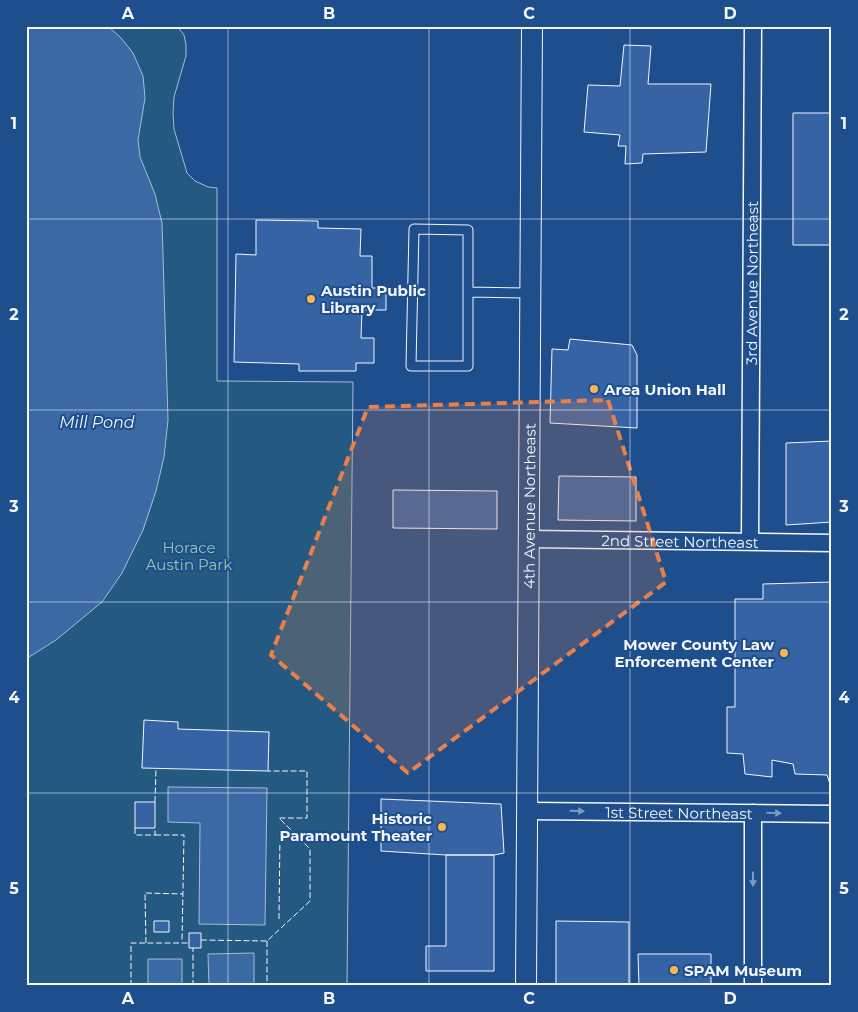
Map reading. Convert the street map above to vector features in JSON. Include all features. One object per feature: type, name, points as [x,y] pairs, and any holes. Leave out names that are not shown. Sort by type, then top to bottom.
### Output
[{"type":"street","name":"4th Avenue Northeast","points":[[526,986],[532,26]]},
{"type":"street","name":"3rd Avenue Northeast","points":[[750,541],[753,26]]},
{"type":"street","name":"2nd Street Northeast","points":[[529,539],[832,543]]},
{"type":"street","name":"1st Street Northeast","points":[[528,811],[832,814]]},
{"type":"street","points":[[753,813],[753,986]]},
{"type":"lane","points":[[414,229],[468,230],[468,292],[468,366],[411,366],[414,229]]},
{"type":"lane","points":[[468,292],[530,293]]},
{"type":"highlighted area","points":[[608,400],[666,582],[408,773],[271,655],[368,407]]},
{"type":"green space","name":"Horace Austin Park","points":[[26,26],[177,26],[184,35],[186,56],[174,97],[174,129],[187,173],[195,181],[208,187],[217,188],[217,381],[353,382],[347,986],[26,986]]},
{"type":"water","name":"Mill Pond","points":[[26,26],[108,26],[133,53],[143,76],[145,98],[138,140],[140,157],[155,194],[162,223],[168,420],[164,457],[156,491],[143,530],[122,573],[102,602],[56,640],[26,659]]},
{"type":"water","points":[[168,787],[267,788],[265,925],[199,924],[200,823],[168,822]]},
{"type":"water","points":[[254,953],[254,986],[209,986],[208,954]]},
{"type":"water","points":[[148,959],[182,959],[182,986],[148,986]]},
{"type":"building","points":[[624,45],[651,46],[648,84],[711,84],[706,152],[643,154],[642,163],[625,164],[626,146],[618,146],[620,135],[584,132],[588,85],[620,86]]},
{"type":"building","points":[[793,113],[832,113],[832,245],[793,245]]},
{"type":"building","name":"Austin Public Library","points":[[256,220],[318,221],[318,228],[361,229],[360,256],[372,256],[372,288],[386,288],[386,310],[362,310],[361,338],[374,338],[374,363],[356,363],[356,371],[299,371],[299,364],[234,362],[236,254],[256,255]]},
{"type":"building","name":"Area Union Hall","points":[[570,339],[632,345],[637,355],[637,428],[550,423],[552,349],[568,350]]},
{"type":"building","points":[[832,441],[832,522],[786,525],[786,443]]},
{"type":"building","points":[[559,476],[636,477],[636,521],[558,520]]},
{"type":"building","points":[[393,490],[497,491],[497,529],[393,528]]},
{"type":"building","name":"Mower County Law Enforcement Center","points":[[832,582],[832,787],[827,775],[795,774],[793,764],[772,760],[772,777],[745,774],[743,754],[727,753],[727,707],[735,707],[735,599],[763,599],[763,584]]},
{"type":"building","points":[[144,720],[178,722],[178,729],[269,732],[268,771],[142,768]]},
{"type":"building","name":"Historic Paramount Theater","points":[[381,799],[501,804],[504,853],[494,855],[446,855],[381,851]]},
{"type":"building","points":[[135,802],[155,802],[155,828],[135,828]]},
{"type":"building","points":[[446,855],[494,855],[494,971],[426,971],[426,946],[446,946]]},
{"type":"building","points":[[154,921],[169,921],[169,932],[154,932]]},
{"type":"building","points":[[556,921],[629,922],[629,986],[556,986]]},
{"type":"building","points":[[189,933],[201,933],[201,948],[189,948]]},
{"type":"building","name":"SPAM Museum","points":[[638,954],[711,954],[711,986],[639,986]]},
{"type":"fence","points":[[155,802],[156,768]]},
{"type":"fence","points":[[201,940],[267,941],[310,901],[310,849],[279,818],[307,818],[307,771],[268,771]]},
{"type":"fence","points":[[135,828],[135,835],[155,835],[155,828]]},
{"type":"fence","points":[[279,919],[280,832]]},
{"type":"fence","points":[[155,835],[184,835],[182,942]]},
{"type":"fence","points":[[146,943],[145,893],[183,894]]},
{"type":"fence","points":[[267,941],[267,986]]},
{"type":"fence","points":[[131,986],[131,943],[189,943]]},
{"type":"fence","points":[[193,948],[193,986]]},
{"type":"place","name":"Austin Public Library","points":[[311,299]]},
{"type":"place","name":"Area Union Hall","points":[[594,389]]},
{"type":"place","name":"Mower County Law Enforcement Center","points":[[784,653]]},
{"type":"place","name":"Historic Paramount Theater","points":[[442,827]]},
{"type":"place","name":"SPAM Museum","points":[[674,970]]}]
